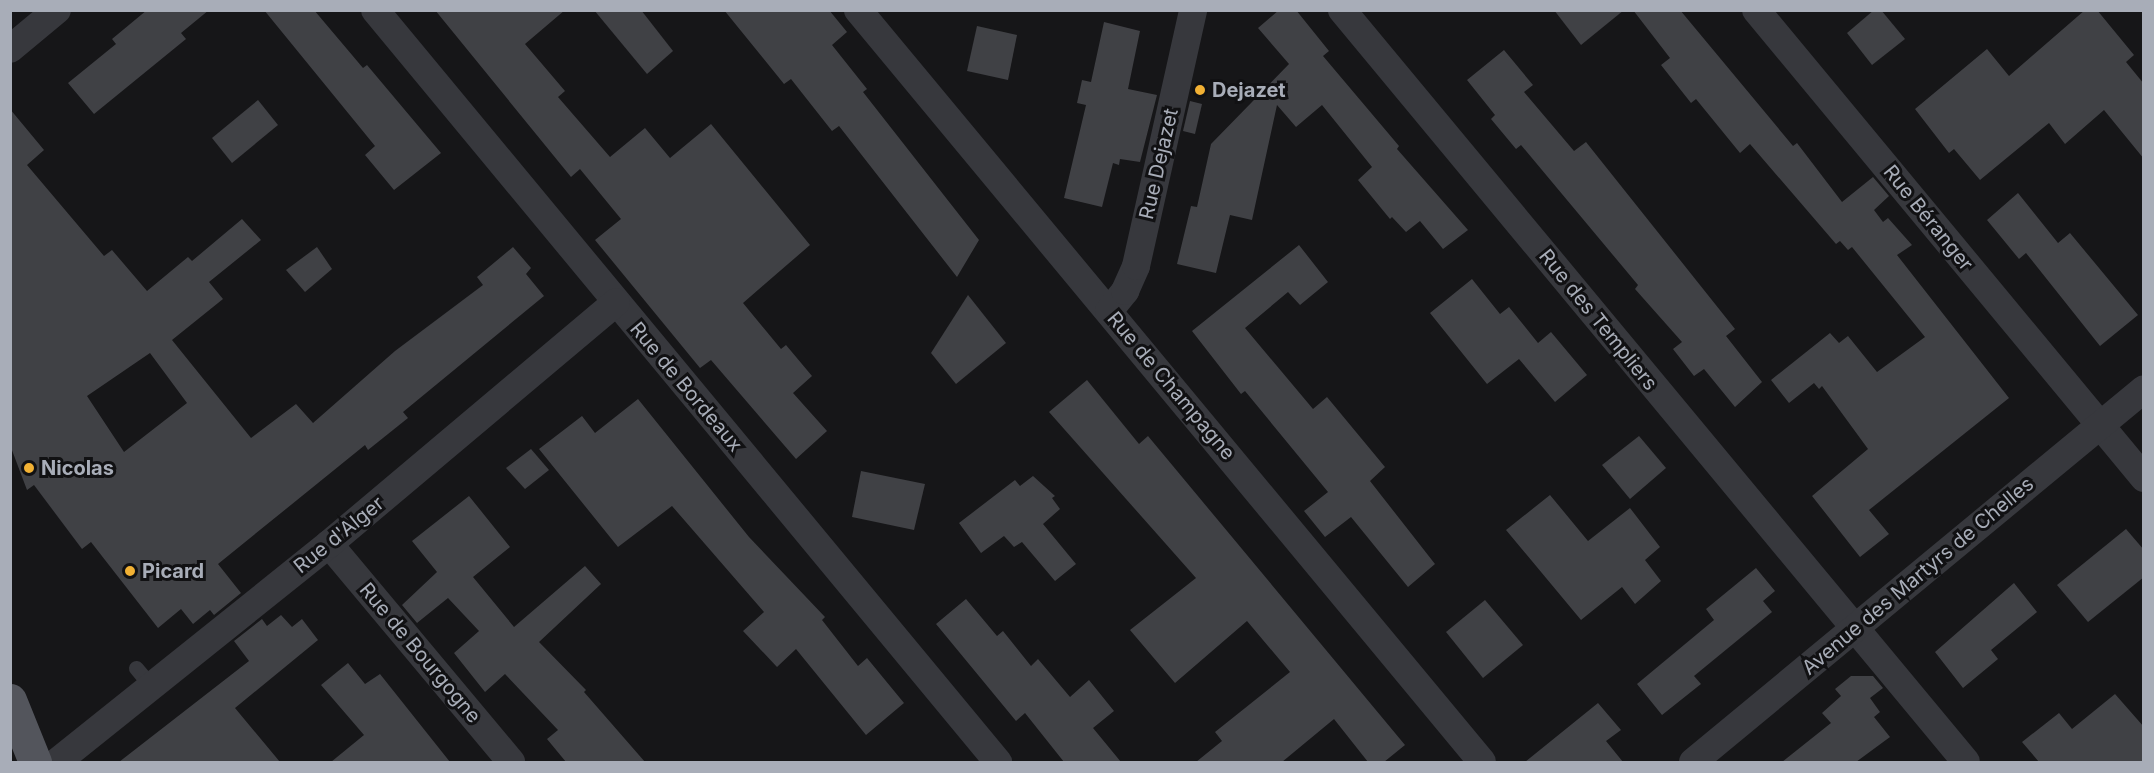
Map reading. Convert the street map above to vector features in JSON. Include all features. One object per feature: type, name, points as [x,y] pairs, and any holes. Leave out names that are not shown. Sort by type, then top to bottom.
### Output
[{"type":"main road","points":[[13,713],[35,762]]},
{"type":"street","points":[[10,49],[57,10]]},
{"type":"street","name":"Rue de Bordeaux","points":[[375,10],[998,762]]},
{"type":"street","name":"Rue de Champagne","points":[[858,10],[1482,762]]},
{"type":"street","name":"Rue Dejazet","points":[[1109,311],[1125,291],[1136,266],[1193,10]]},
{"type":"street","name":"Rue des Templiers","points":[[1342,10],[1966,762]]},
{"type":"street","name":"Rue Béranger","points":[[1756,10],[2144,478]]},
{"type":"street","name":"Rue d'Alger","points":[[57,762],[144,677],[329,544],[616,302]]},
{"type":"street","name":"Avenue des Martyrs de Chelles","points":[[1693,762],[2144,389]]},
{"type":"street","name":"Rue de Bourgogne","points":[[329,544],[511,762]]},
{"type":"building","points":[[147,10],[209,10],[181,33],[186,39],[94,114],[68,83],[116,44],[112,39]]},
{"type":"building","points":[[264,10],[314,10],[363,68],[367,65],[441,153],[394,190],[365,155],[375,146]]},
{"type":"building","points":[[435,10],[565,10],[525,44],[565,91],[558,97],[610,157],[645,128],[670,158],[711,124],[810,245],[743,303],[781,349],[786,345],[812,376],[793,393],[827,431],[796,459],[711,360],[700,368],[595,240],[621,219],[580,169],[571,177]]},
{"type":"building","points":[[594,10],[641,10],[673,51],[647,74]]},
{"type":"building","points":[[724,10],[829,10],[847,32],[832,45],[867,89],[863,92],[979,240],[957,277],[839,126],[832,131],[791,79],[784,84]]},
{"type":"building","points":[[1279,10],[1296,10],[1329,51],[1323,56],[1399,146],[1397,149],[1468,230],[1443,249],[1420,221],[1406,232],[1392,217],[1390,219],[1358,180],[1372,167],[1322,105],[1296,127],[1277,105],[1252,220],[1230,215],[1216,273],[1177,264],[1191,206],[1197,207],[1211,144],[1289,64],[1258,28]]},
{"type":"building","points":[[1554,10],[1624,10],[1581,45]]},
{"type":"building","points":[[1633,10],[1680,10],[1793,146],[1797,143],[1842,202],[1873,177],[1889,196],[1874,210],[1883,222],[1888,218],[1912,245],[1897,255],[2009,398],[1869,510],[1889,534],[1860,557],[1812,496],[1868,449],[1822,386],[1819,389],[1814,383],[1789,403],[1771,380],[1830,333],[1839,343],[1848,336],[1877,372],[1925,337],[1852,247],[1848,250],[1840,241],[1836,244],[1750,144],[1740,153],[1696,99],[1691,103],[1661,65],[1670,58]]},
{"type":"building","points":[[1874,10],[1881,10],[1905,39],[1872,65],[1847,33]]},
{"type":"building","points":[[2085,10],[2097,10],[2134,55],[2126,62],[2144,84],[2144,159],[2104,110],[2065,144],[2049,123],[1980,180],[1954,149],[1949,153],[1915,109],[1987,49],[2009,76]]},
{"type":"building","points":[[1104,22],[1140,31],[1128,89],[1157,95],[1140,162],[1120,159],[1119,165],[1113,163],[1102,207],[1064,198],[1086,105],[1077,103],[1082,80],[1091,82]]},
{"type":"building","points":[[977,26],[1017,35],[1008,80],[967,71]]},
{"type":"building","points":[[1504,50],[1533,85],[1524,92],[1574,151],[1586,142],[1735,329],[1726,336],[1762,382],[1735,407],[1704,369],[1694,376],[1673,349],[1682,342],[1635,289],[1638,285],[1521,145],[1516,149],[1491,119],[1495,115],[1467,80]]},
{"type":"building","points":[[258,100],[278,125],[232,163],[212,138]]},
{"type":"building","points":[[1190,101],[1202,104],[1195,134],[1183,131]]},
{"type":"building","points":[[10,109],[44,150],[27,165],[104,256],[112,250],[147,291],[188,257],[192,261],[242,219],[261,240],[209,282],[223,299],[172,340],[251,438],[296,404],[313,423],[395,351],[483,285],[477,277],[513,247],[531,268],[526,274],[544,296],[403,412],[408,418],[368,450],[365,445],[218,564],[241,593],[214,615],[210,610],[193,624],[181,609],[158,628],[91,542],[82,549],[34,485],[27,490],[10,445]],"holes":[[[150,353],[187,403],[124,452],[87,396]]]},
{"type":"building","points":[[2018,193],[2058,243],[2070,233],[2138,315],[2100,346],[2026,253],[2019,259],[1987,220]]},
{"type":"building","points":[[1299,245],[1328,282],[1300,305],[1288,292],[1245,328],[1313,409],[1327,397],[1385,467],[1370,481],[1435,564],[1408,587],[1351,517],[1325,537],[1304,511],[1328,492],[1245,391],[1241,394],[1192,331]]},
{"type":"building","points":[[317,247],[332,269],[305,292],[286,270]]},
{"type":"building","points":[[1472,279],[1500,314],[1509,307],[1538,343],[1551,332],[1587,375],[1555,402],[1519,359],[1487,384],[1430,313]]},
{"type":"building","points":[[968,295],[1006,343],[956,384],[931,353]]},
{"type":"building","points":[[1087,380],[1139,444],[1148,436],[1405,745],[1384,762],[1368,762],[1334,719],[1282,762],[1196,762],[1222,741],[1215,732],[1290,672],[1247,621],[1175,683],[1130,630],[1196,578],[1049,412]]},
{"type":"building","points":[[638,399],[749,537],[825,617],[822,620],[858,666],[867,658],[904,703],[866,735],[796,649],[777,667],[743,631],[764,612],[672,506],[618,547],[539,449],[582,416],[595,433]]},
{"type":"building","points":[[1639,436],[1666,468],[1630,499],[1602,465]]},
{"type":"building","points":[[531,449],[549,470],[525,489],[506,468]]},
{"type":"building","points":[[861,471],[925,484],[914,530],[852,517]]},
{"type":"building","points":[[1033,476],[1055,496],[1052,498],[1060,509],[1043,524],[1076,564],[1055,581],[1022,542],[1014,547],[1004,536],[981,553],[959,523],[1015,480],[1020,486]]},
{"type":"building","points":[[1550,495],[1588,541],[1630,508],[1660,547],[1645,560],[1661,581],[1635,604],[1622,587],[1581,620],[1506,530]]},
{"type":"building","points":[[469,496],[510,547],[473,577],[514,627],[585,566],[601,584],[539,642],[586,690],[584,692],[645,762],[566,762],[547,739],[558,730],[505,674],[485,692],[454,653],[479,631],[448,598],[417,623],[402,605],[437,572],[412,541]]},
{"type":"building","points":[[2126,529],[2144,550],[2144,577],[2088,622],[2057,585]]},
{"type":"building","points":[[1756,568],[1775,591],[1763,601],[1772,612],[1694,676],[1701,684],[1662,715],[1637,684],[1714,620],[1706,609]]},
{"type":"building","points":[[2014,583],[2037,612],[1991,650],[1998,659],[1963,688],[1935,652]]},
{"type":"building","points":[[966,599],[997,636],[1003,631],[1031,666],[1038,659],[1070,697],[1089,680],[1114,711],[1093,728],[1121,762],[1064,762],[1025,713],[1016,721],[936,624]]},
{"type":"building","points":[[1485,600],[1523,645],[1483,678],[1446,632]]},
{"type":"building","points":[[281,615],[292,627],[302,619],[318,640],[235,708],[280,762],[119,762],[249,661],[234,641],[262,619],[267,626]]},
{"type":"building","points":[[348,663],[365,684],[380,674],[450,762],[331,762],[364,735],[321,685]]},
{"type":"building","points":[[1851,676],[1873,676],[1883,688],[1870,698],[1880,712],[1874,717],[1890,737],[1856,762],[1782,762],[1831,723],[1822,713],[1841,696],[1835,689]]},
{"type":"building","points":[[2115,694],[2144,727],[2144,762],[2039,762],[2022,742],[2059,713],[2072,729]]},
{"type":"building","points":[[1598,703],[1621,730],[1606,741],[1623,762],[1525,762]]},
{"type":"place","name":"Dejazet","points":[[1200,90]]},
{"type":"place","name":"Nicolas","points":[[29,468]]},
{"type":"place","name":"Picard","points":[[130,571]]}]
